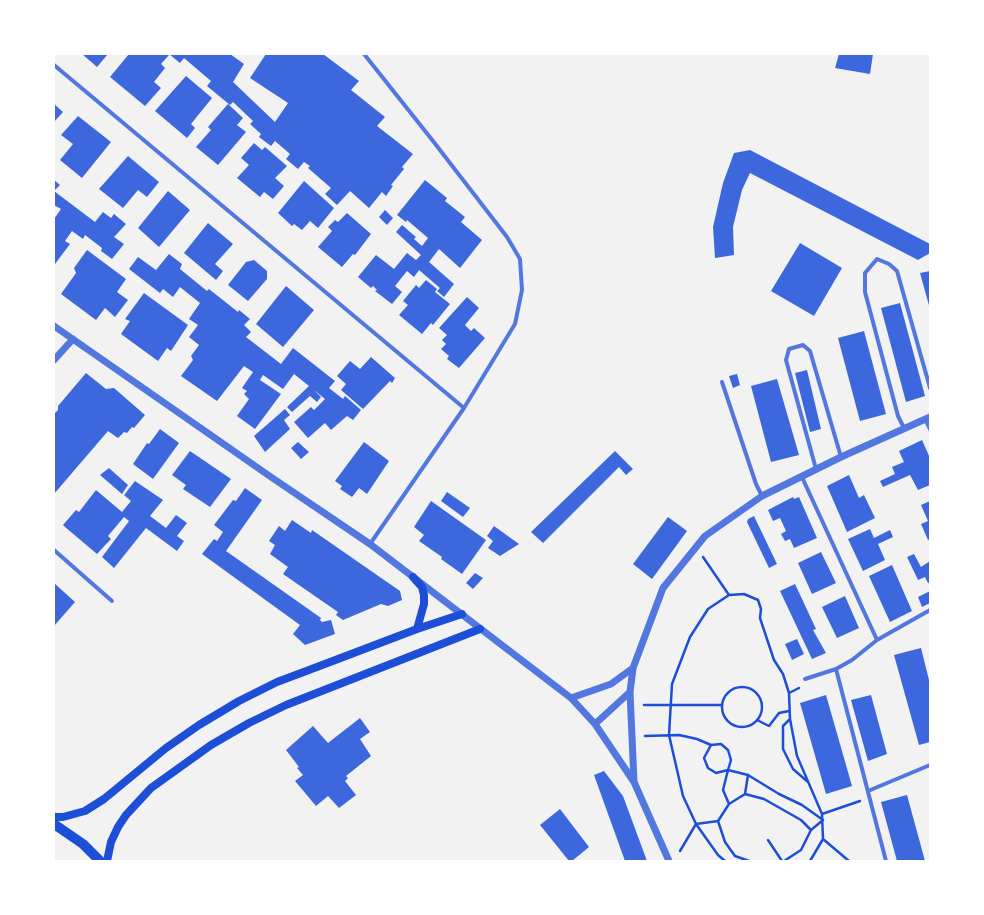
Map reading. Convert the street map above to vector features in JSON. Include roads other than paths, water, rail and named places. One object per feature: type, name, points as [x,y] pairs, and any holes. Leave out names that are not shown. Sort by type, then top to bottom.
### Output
[{"type":"main road","points":[[413,577],[422,587],[424,595],[424,604],[417,629]]},
{"type":"main road","points":[[54,817],[63,817],[85,811],[104,799],[166,748],[199,725],[239,701],[277,682],[417,629],[462,614]]},
{"type":"main road","points":[[107,861],[111,842],[126,815],[151,788],[211,745],[249,723],[286,705],[480,629]]},
{"type":"main road","points":[[54,824],[83,844],[100,861]]},
{"type":"street","points":[[364,54],[434,141],[507,238],[520,259],[522,290],[515,324],[464,408],[370,544]]},
{"type":"street","points":[[54,65],[464,408]]},
{"type":"street","points":[[904,428],[898,416],[865,292],[865,273],[877,259],[889,264],[897,272],[930,388]]},
{"type":"street","points":[[54,326],[370,544],[571,698],[595,724],[634,782],[669,861]]},
{"type":"street","points":[[54,360],[73,339]]},
{"type":"street","points":[[816,469],[786,360],[789,349],[803,345],[810,351],[841,457]]},
{"type":"street","points":[[722,382],[756,484],[762,496]]},
{"type":"street","points":[[634,782],[630,692],[633,668],[663,588],[705,536],[762,496],[801,475],[928,418],[930,429]]},
{"type":"street","points":[[801,475],[877,640]]},
{"type":"street","points":[[54,550],[112,602]]},
{"type":"street","points":[[805,679],[836,669],[852,660],[877,640],[930,610]]},
{"type":"street","points":[[571,698],[611,684],[633,668]]},
{"type":"street","points":[[836,669],[886,861]]},
{"type":"street","points":[[595,724],[630,692]]},
{"type":"street","points":[[868,791],[930,765]]}]
